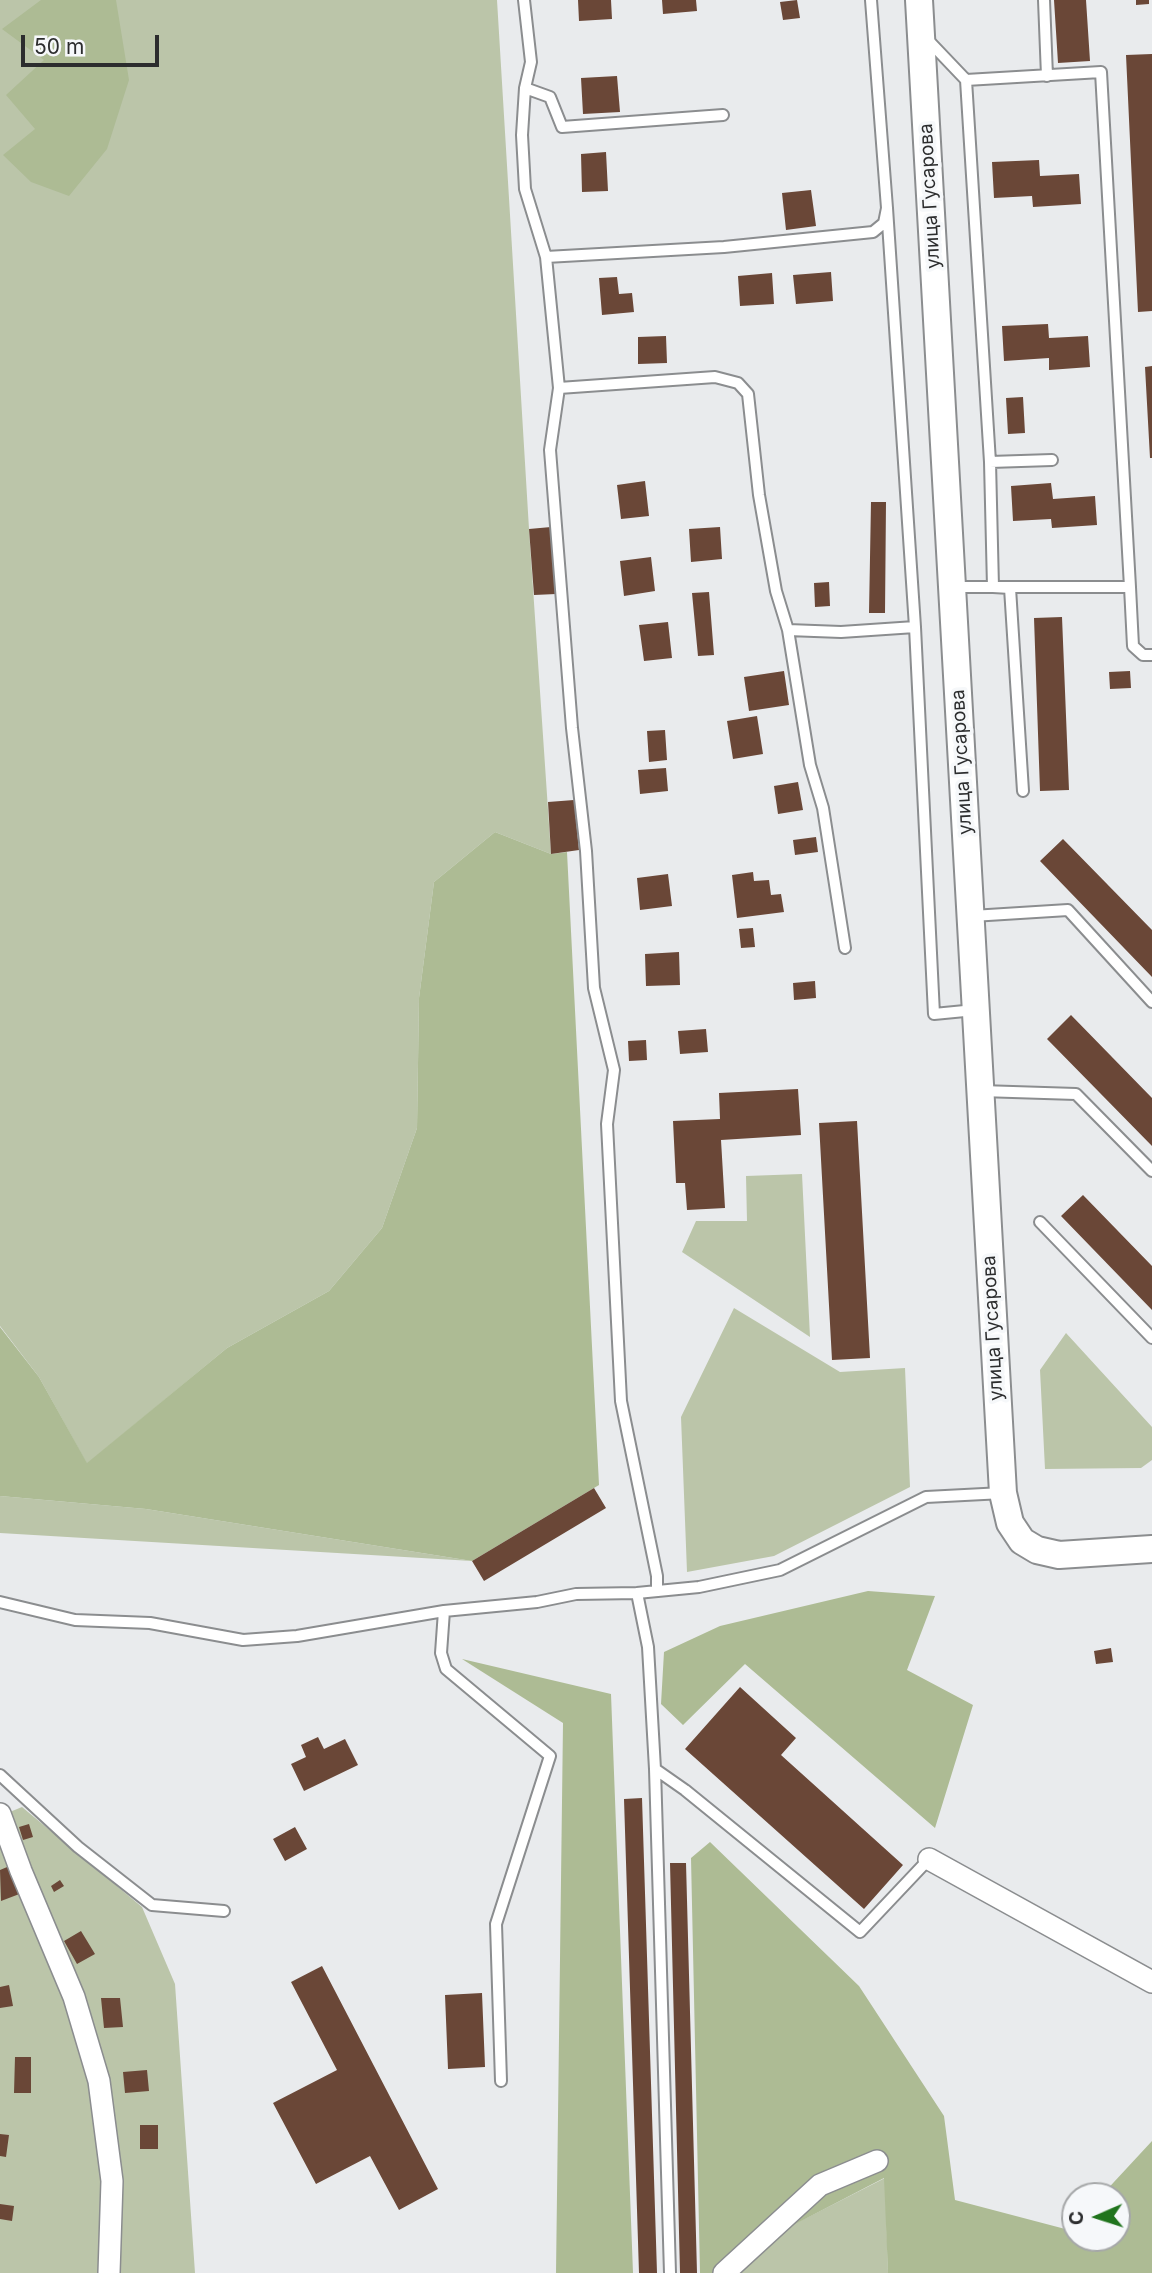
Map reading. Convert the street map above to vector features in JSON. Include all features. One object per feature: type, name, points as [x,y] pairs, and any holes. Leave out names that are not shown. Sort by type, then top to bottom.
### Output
[{"type":"street","name":"улица Гусарова","points":[[916,1],[921,33],[1003,1493],[1010,1523],[1023,1541],[1037,1550],[1059,1555],[1152,1549]]},
{"type":"street","points":[[0,1814],[74,1997],[99,2081],[112,2181],[109,2273]]},
{"type":"street","points":[[929,1859],[1152,1982]]},
{"type":"street","points":[[724,2273],[820,2185],[877,2161]]},
{"type":"lane","points":[[524,0],[531,62],[525,88],[522,135],[525,188],[546,257],[559,388],[550,450],[572,728],[586,851],[594,988],[614,1070],[607,1124],[621,1401],[657,1576],[657,1591]]},
{"type":"lane","points":[[872,0],[915,628],[934,1014],[975,1010]]},
{"type":"lane","points":[[1044,0],[1047,76]]},
{"type":"lane","points":[[921,33],[966,80],[990,462],[993,587]]},
{"type":"lane","points":[[966,80],[1101,72],[1132,646],[1143,655],[1152,655]]},
{"type":"lane","points":[[525,88],[550,97],[562,127],[723,115]]},
{"type":"lane","points":[[546,257],[724,247],[873,232],[884,223],[887,208]]},
{"type":"lane","points":[[559,388],[715,377],[738,383],[748,394],[759,495],[776,591],[788,630],[810,765],[823,808],[845,948]]},
{"type":"lane","points":[[990,462],[1052,460]]},
{"type":"lane","points":[[952,587],[1130,587]]},
{"type":"lane","points":[[1010,588],[1023,791]]},
{"type":"lane","points":[[788,630],[841,632],[915,628]]},
{"type":"lane","points":[[971,916],[1068,909],[1152,1002]]},
{"type":"lane","points":[[979,1091],[1076,1094],[1152,1171]]},
{"type":"lane","points":[[1040,1222],[1152,1338]]},
{"type":"lane","points":[[0,1602],[75,1620],[150,1623],[243,1640],[297,1636],[444,1611],[537,1602],[576,1594],[699,1587],[780,1570],[926,1497],[1003,1493]]},
{"type":"lane","points":[[637,1592],[648,1647],[655,1769],[670,2273]]},
{"type":"lane","points":[[444,1611],[441,1653],[446,1669],[550,1756],[496,1924],[501,2081]]},
{"type":"lane","points":[[655,1769],[685,1790],[860,1931],[929,1859]]},
{"type":"lane","points":[[0,1775],[78,1847],[152,1905],[224,1911]]},
{"type":"green space","points":[[0,0],[497,0],[551,854],[495,832],[434,882],[419,998],[417,1128],[382,1228],[329,1291],[227,1348],[87,1464],[39,1377],[0,1326]]},
{"type":"green space","points":[[41,0],[116,0],[129,80],[107,149],[69,196],[31,182],[3,155],[35,129],[6,95],[44,60],[2,29]]},
{"type":"green space","points":[[495,832],[551,854],[567,852],[599,1485],[472,1561],[146,1509],[0,1496],[0,1327],[39,1377],[87,1463],[227,1348],[329,1291],[382,1228],[417,1128],[419,998],[434,882]]},
{"type":"green space","points":[[802,1174],[810,1337],[682,1252],[696,1221],[747,1221],[746,1176]]},
{"type":"green space","points":[[734,1308],[840,1372],[905,1368],[910,1487],[774,1556],[687,1572],[681,1417]]},
{"type":"green space","points":[[1066,1333],[1152,1427],[1152,1460],[1141,1468],[1045,1469],[1040,1370]]},
{"type":"green space","points":[[0,1496],[146,1509],[472,1561],[0,1533]]},
{"type":"green space","points":[[868,1591],[935,1596],[907,1670],[973,1705],[935,1828],[745,1664],[683,1725],[661,1704],[664,1652],[720,1626]]},
{"type":"green space","points":[[462,1659],[611,1694],[633,2273],[556,2273],[563,1723]]},
{"type":"green space","points":[[22,1807],[142,1907],[175,1984],[195,2273],[0,2273],[0,1816]]},
{"type":"green space","points":[[710,1842],[859,1986],[944,2116],[955,2200],[1061,2228],[1061,2252],[1131,2252],[1131,2182],[1114,2182],[1152,2141],[1152,2273],[888,2273],[884,2178],[780,2232],[740,2273],[700,2273],[691,1858]]},
{"type":"green space","points":[[885,2178],[888,2273],[740,2273],[779,2232]]},
{"type":"building","points":[[578,0],[611,0],[612,19],[579,21]]},
{"type":"building","points":[[662,0],[696,0],[697,11],[663,14]]},
{"type":"building","points":[[797,0],[800,18],[783,20],[780,2]]},
{"type":"building","points":[[1054,0],[1086,0],[1090,61],[1058,63]]},
{"type":"building","points":[[1136,0],[1149,0],[1149,4],[1136,5]]},
{"type":"building","points":[[1152,54],[1152,311],[1138,312],[1126,55]]},
{"type":"building","points":[[617,76],[620,112],[583,114],[581,78]]},
{"type":"building","points":[[606,152],[608,191],[582,192],[581,154]]},
{"type":"building","points":[[1039,160],[1040,176],[1079,174],[1081,204],[1033,207],[1032,196],[994,198],[992,162]]},
{"type":"building","points":[[811,190],[816,226],[786,230],[782,193]]},
{"type":"building","points":[[831,272],[833,301],[796,304],[793,275]]},
{"type":"building","points":[[772,273],[774,304],[740,306],[738,276]]},
{"type":"building","points":[[617,277],[619,294],[632,293],[634,312],[602,315],[599,278]]},
{"type":"building","points":[[1048,324],[1049,338],[1088,336],[1090,367],[1049,370],[1049,358],[1004,361],[1002,326]]},
{"type":"building","points":[[666,336],[667,363],[638,364],[638,337]]},
{"type":"building","points":[[1152,366],[1152,458],[1150,458],[1145,367]]},
{"type":"building","points":[[1023,397],[1025,433],[1008,434],[1006,398]]},
{"type":"building","points":[[645,481],[649,516],[621,519],[617,485]]},
{"type":"building","points":[[1051,483],[1053,499],[1095,496],[1097,525],[1052,528],[1051,519],[1013,521],[1011,486]]},
{"type":"building","points":[[871,502],[886,502],[885,613],[869,613]]},
{"type":"building","points":[[551,527],[556,594],[534,595],[529,529]]},
{"type":"building","points":[[720,527],[722,559],[691,562],[689,529]]},
{"type":"building","points":[[651,557],[655,591],[624,596],[620,561]]},
{"type":"building","points":[[829,582],[830,606],[815,607],[814,583]]},
{"type":"building","points":[[709,592],[714,655],[698,656],[692,593]]},
{"type":"building","points":[[1062,617],[1069,790],[1040,791],[1034,618]]},
{"type":"building","points":[[668,622],[672,658],[644,661],[639,625]]},
{"type":"building","points":[[784,671],[789,705],[749,711],[744,677]]},
{"type":"building","points":[[1130,671],[1131,688],[1110,689],[1109,672]]},
{"type":"building","points":[[757,716],[763,754],[733,759],[727,721]]},
{"type":"building","points":[[665,730],[667,760],[649,762],[647,731]]},
{"type":"building","points":[[666,768],[668,791],[640,794],[638,770]]},
{"type":"building","points":[[798,782],[803,810],[778,814],[774,786]]},
{"type":"building","points":[[574,800],[579,850],[551,854],[548,802]]},
{"type":"building","points":[[816,837],[818,852],[795,855],[793,840]]},
{"type":"building","points":[[1063,839],[1152,930],[1152,977],[1040,861]]},
{"type":"building","points":[[753,872],[754,881],[769,880],[771,895],[781,894],[784,912],[737,918],[732,875]]},
{"type":"building","points":[[668,874],[672,906],[640,910],[637,878]]},
{"type":"building","points":[[753,928],[755,947],[741,948],[739,929]]},
{"type":"building","points":[[679,952],[680,985],[646,986],[645,954]]},
{"type":"building","points":[[815,981],[816,998],[794,1000],[793,983]]},
{"type":"building","points":[[1071,1015],[1152,1098],[1152,1146],[1047,1039]]},
{"type":"building","points":[[706,1029],[708,1052],[680,1054],[678,1031]]},
{"type":"building","points":[[646,1040],[647,1060],[629,1061],[628,1041]]},
{"type":"building","points":[[798,1089],[801,1135],[721,1140],[725,1208],[687,1210],[685,1183],[676,1183],[673,1121],[720,1119],[719,1093]]},
{"type":"building","points":[[857,1121],[870,1358],[832,1360],[819,1123]]},
{"type":"building","points":[[1083,1195],[1152,1266],[1152,1310],[1061,1216]]},
{"type":"building","points":[[594,1488],[606,1508],[484,1581],[472,1561]]},
{"type":"building","points":[[1111,1648],[1113,1662],[1096,1664],[1094,1651]]},
{"type":"building","points":[[740,1687],[796,1738],[781,1755],[903,1865],[864,1909],[685,1749]]},
{"type":"building","points":[[318,1737],[324,1749],[345,1739],[358,1765],[304,1791],[291,1764],[306,1757],[301,1745]]},
{"type":"building","points":[[642,1798],[657,2273],[639,2273],[624,1799]]},
{"type":"building","points":[[29,1824],[33,1837],[23,1840],[19,1827]]},
{"type":"building","points":[[295,1827],[307,1849],[285,1861],[273,1839]]},
{"type":"building","points":[[670,1863],[686,1863],[697,2273],[680,2273]]},
{"type":"building","points":[[12,1865],[22,1893],[1,1901],[0,1870]]},
{"type":"building","points":[[60,1880],[64,1886],[54,1892],[51,1886]]},
{"type":"building","points":[[81,1931],[95,1954],[77,1964],[64,1941]]},
{"type":"building","points":[[322,1966],[438,2189],[399,2210],[370,2156],[316,2184],[273,2103],[337,2070],[291,1982]]},
{"type":"building","points":[[9,1985],[13,2006],[0,2008],[0,1987]]},
{"type":"building","points":[[482,1993],[485,2067],[448,2069],[445,1995]]},
{"type":"building","points":[[101,1998],[120,1998],[123,2027],[104,2028]]},
{"type":"building","points":[[15,2057],[31,2057],[31,2093],[14,2093]]},
{"type":"building","points":[[147,2070],[149,2091],[125,2093],[123,2072]]},
{"type":"building","points":[[140,2125],[158,2125],[158,2149],[140,2149]]},
{"type":"building","points":[[0,2134],[9,2135],[6,2157],[0,2156]]},
{"type":"building","points":[[0,2204],[14,2206],[12,2221],[0,2219]]}]
